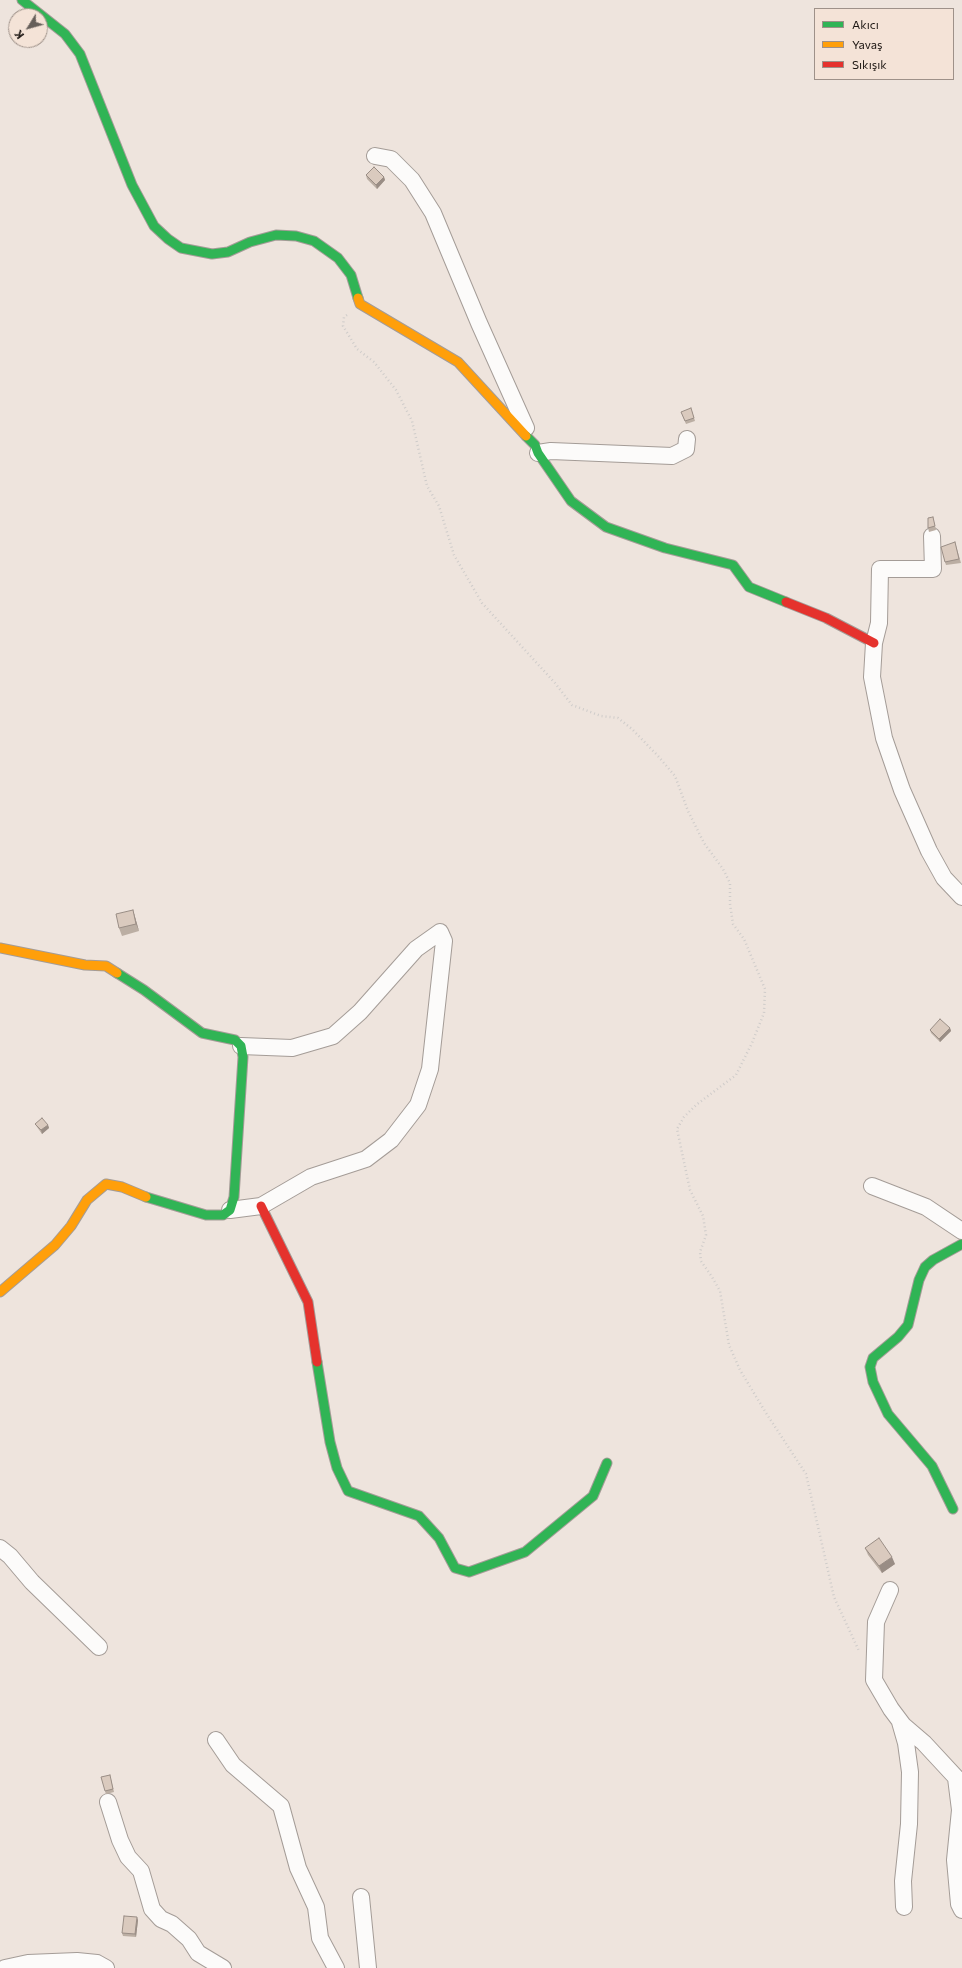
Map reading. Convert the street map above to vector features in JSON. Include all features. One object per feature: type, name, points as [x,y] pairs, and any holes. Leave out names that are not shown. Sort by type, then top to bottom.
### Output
[{"type":"street","points":[[22,0],[64,34],[80,54],[132,184],[154,226],[168,239],[181,248],[212,254],[228,252],[250,242],[276,235],[296,236],[314,241],[338,258],[351,275],[360,304],[458,362],[536,449],[551,451],[672,456],[686,449],[687,438]]},
{"type":"street","points":[[375,156],[391,159],[412,180],[432,212],[478,323],[504,376],[515,407],[536,449],[571,502],[606,526],[665,548],[733,565],[749,587],[826,618],[874,643]]},
{"type":"street","points":[[932,536],[933,569],[880,569],[879,623],[874,643],[872,677],[884,738],[902,790],[929,851],[944,878],[962,897]]},
{"type":"street","points":[[0,1292],[55,1245],[71,1226],[87,1200],[106,1184],[122,1187],[159,1202],[206,1215],[223,1215],[230,1210],[261,1206],[311,1177],[366,1159],[390,1140],[418,1105],[430,1069],[444,940],[440,932],[416,949],[360,1012],[333,1036],[292,1048],[241,1046]]},
{"type":"street","points":[[0,948],[85,965],[106,966],[144,990],[189,1025],[202,1033],[235,1040],[241,1046],[242,1057],[234,1197],[230,1210]]},
{"type":"street","points":[[872,1186],[926,1207],[962,1231]]},
{"type":"street","points":[[261,1206],[308,1302],[330,1442],[337,1468],[348,1491],[419,1516],[439,1538],[455,1568],[469,1572],[526,1552],[593,1496],[606,1463]]},
{"type":"street","points":[[953,1509],[932,1466],[888,1414],[873,1382],[870,1367],[873,1358],[898,1337],[908,1325],[912,1314],[919,1280],[925,1267],[933,1260],[962,1244]]},
{"type":"street","points":[[0,1548],[10,1556],[32,1582],[99,1647]]},
{"type":"street","points":[[890,1590],[876,1622],[874,1680],[900,1721],[959,1781],[960,1810],[955,1860],[959,1904],[962,1910]]},
{"type":"street","points":[[900,1721],[906,1743],[910,1772],[909,1824],[903,1881],[904,1907]]},
{"type":"street","points":[[216,1740],[233,1765],[281,1806],[298,1868],[316,1907],[320,1938],[336,1968]]},
{"type":"street","points":[[108,1802],[120,1840],[128,1857],[141,1871],[152,1909],[161,1919],[172,1924],[188,1939],[198,1953],[223,1968]]},
{"type":"street","points":[[361,1897],[368,1968]]},
{"type":"street","points":[[5,1968],[28,1963],[77,1961],[96,1963],[106,1968]]},
{"type":"path","points":[[360,304],[344,317],[343,326],[358,349],[374,362],[396,390],[412,421],[427,486],[439,506],[454,555],[482,603],[555,683],[572,705],[601,716],[618,718],[632,728],[658,756],[675,776],[688,811],[704,843],[723,869],[730,883],[730,904],[733,924],[744,939],[765,989],[764,1013],[736,1076],[696,1105],[684,1117],[677,1129],[690,1190],[703,1216],[706,1235],[700,1252],[701,1261],[720,1292],[729,1345],[740,1370],[762,1407],[806,1474],[834,1597],[861,1655]]},
{"type":"building","points":[[374,167],[384,177],[376,185],[366,175]]},
{"type":"building","points":[[691,408],[694,418],[685,421],[681,412]]},
{"type":"building","points":[[933,517],[935,526],[928,528],[928,518]]},
{"type":"building","points":[[955,542],[959,559],[945,562],[941,547]]},
{"type":"building","points":[[133,910],[136,924],[119,928],[116,914]]},
{"type":"building","points":[[940,1019],[950,1028],[939,1039],[930,1030]]},
{"type":"building","points":[[42,1118],[48,1125],[41,1130],[35,1124]]},
{"type":"building","points":[[879,1538],[892,1557],[879,1566],[865,1548]]},
{"type":"building","points":[[110,1775],[113,1789],[105,1791],[101,1777]]},
{"type":"building","points":[[124,1916],[137,1917],[135,1934],[122,1933]]},
{"type":"traffic: fast","points":[[22,0],[65,34],[80,54],[132,185],[154,226],[168,239],[181,248],[212,254],[228,252],[250,242],[276,235],[296,236],[314,241],[338,258],[351,275],[358,298]]},
{"type":"traffic: fast","points":[[526,436],[535,445],[538,453],[571,501],[606,527],[665,548],[733,565],[749,587],[786,602]]},
{"type":"traffic: fast","points":[[117,973],[144,990],[202,1033],[235,1040],[241,1046],[243,1057],[234,1197],[230,1210],[223,1215],[206,1215],[146,1197]]},
{"type":"traffic: fast","points":[[953,1509],[932,1466],[888,1414],[873,1382],[870,1367],[873,1358],[898,1337],[908,1325],[919,1280],[925,1267],[933,1260],[962,1244]]},
{"type":"traffic: fast","points":[[317,1362],[330,1442],[337,1468],[348,1491],[419,1516],[439,1538],[455,1568],[469,1572],[525,1552],[593,1496],[607,1463]]},
{"type":"traffic: slow","points":[[358,298],[360,304],[458,362],[526,436]]},
{"type":"traffic: slow","points":[[0,948],[85,965],[106,966],[117,973]]},
{"type":"traffic: slow","points":[[0,1292],[55,1245],[71,1226],[87,1200],[106,1184],[122,1187],[146,1197]]},
{"type":"traffic: jam","points":[[786,602],[826,618],[874,643]]},
{"type":"traffic: jam","points":[[261,1206],[308,1302],[317,1362]]}]
